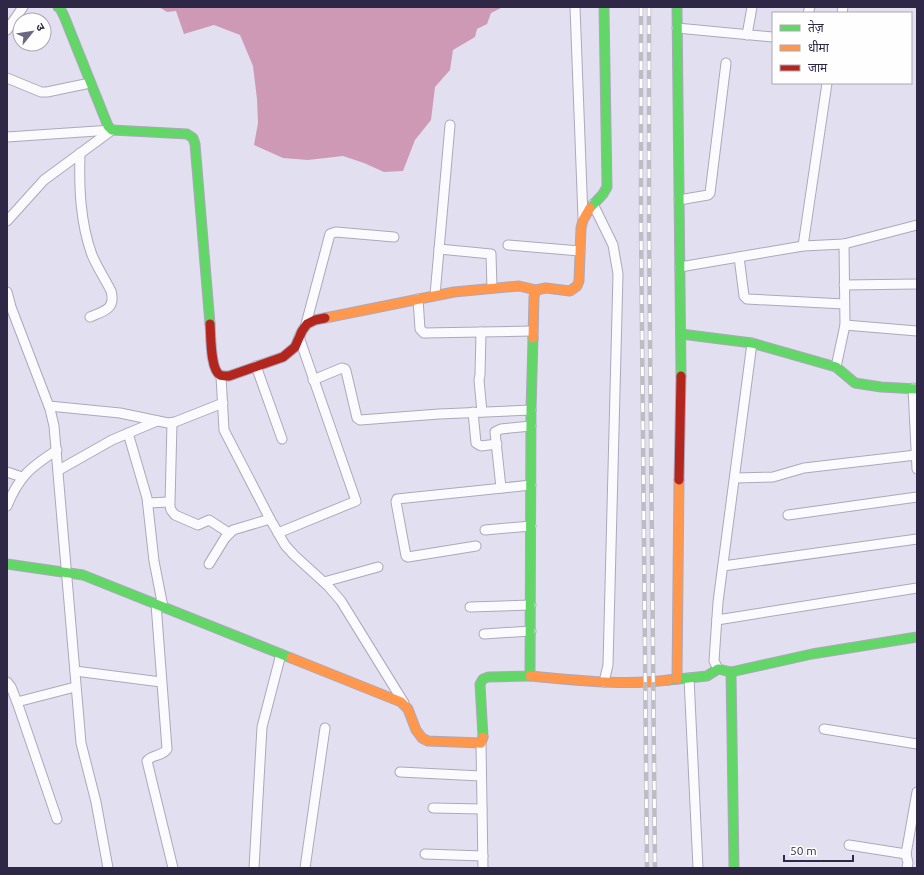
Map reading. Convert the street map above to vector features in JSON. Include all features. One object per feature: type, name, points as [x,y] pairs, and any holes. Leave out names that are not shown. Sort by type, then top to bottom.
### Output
[{"type":"main road","points":[[60,7],[104,120],[112,130],[187,134],[193,138],[213,365],[216,372],[221,376],[230,376],[288,354],[296,346],[306,324],[315,320],[454,292],[519,286],[536,290],[544,288],[569,291],[574,290],[578,286],[579,281],[580,226],[592,204],[605,192],[607,187],[604,7]]},
{"type":"main road","points":[[677,7],[681,334],[677,679]]},
{"type":"main road","points":[[530,676],[531,410],[534,297],[536,290]]},
{"type":"main road","points":[[681,334],[752,343],[836,367],[855,383],[881,387],[915,388]]},
{"type":"main road","points":[[7,564],[83,575],[397,700],[405,704],[417,734],[422,739],[428,741],[481,743],[483,739],[480,684],[483,679],[488,677],[530,676],[604,682],[645,683],[707,676],[718,669],[730,672],[812,654],[917,637]]},
{"type":"main road","points":[[730,672],[734,868]]},
{"type":"street","points":[[7,30],[23,7]]},
{"type":"street","points":[[575,7],[583,218]]},
{"type":"street","points":[[747,35],[752,7]]},
{"type":"street","points":[[677,28],[772,37]]},
{"type":"street","points":[[679,200],[707,196],[710,193],[726,63]]},
{"type":"street","points":[[7,78],[41,92],[90,83]]},
{"type":"street","points":[[803,246],[827,84]]},
{"type":"street","points":[[435,295],[450,125]]},
{"type":"street","points":[[7,137],[112,130]]},
{"type":"street","points":[[7,221],[44,180],[112,130]]},
{"type":"street","points":[[80,153],[80,199],[86,231],[93,256],[111,291],[112,297],[112,303],[109,308],[90,317]]},
{"type":"street","points":[[592,204],[613,245],[618,274],[608,665],[604,682]]},
{"type":"street","points":[[680,267],[803,246],[844,244],[917,225]]},
{"type":"street","points":[[306,324],[330,234],[336,232],[394,237]]},
{"type":"street","points":[[836,367],[845,325],[844,244]]},
{"type":"street","points":[[508,245],[580,251]]},
{"type":"street","points":[[439,248],[491,254],[492,288]]},
{"type":"street","points":[[740,257],[744,296],[747,300],[844,304]]},
{"type":"street","points":[[844,285],[917,284]]},
{"type":"street","points":[[7,293],[49,406],[54,426],[68,573],[75,687],[81,743],[96,802],[108,868]]},
{"type":"street","points":[[418,299],[420,329],[422,333],[533,331]]},
{"type":"street","points":[[845,325],[917,331]]},
{"type":"street","points":[[480,332],[480,374],[476,443],[481,446],[497,444]]},
{"type":"street","points":[[278,532],[356,501],[299,337]]},
{"type":"street","points":[[718,669],[714,661],[717,620],[752,343]]},
{"type":"street","points":[[256,366],[282,439]]},
{"type":"street","points":[[314,380],[342,368],[344,369],[346,371],[359,420],[531,410]]},
{"type":"street","points":[[221,376],[223,423],[227,435],[270,519],[285,545],[324,582],[341,601],[405,704]]},
{"type":"street","points":[[915,388],[917,469]]},
{"type":"street","points":[[49,406],[120,413],[172,423],[223,403]]},
{"type":"street","points":[[59,470],[128,433],[157,421]]},
{"type":"street","points":[[172,423],[170,507],[173,513],[178,517],[199,526],[207,521],[212,521],[229,533]]},
{"type":"street","points":[[501,488],[496,432],[501,429],[531,426]]},
{"type":"street","points":[[128,433],[142,477],[148,503],[159,605],[162,682],[167,749],[163,753],[149,758],[147,761],[173,868]]},
{"type":"street","points":[[7,506],[11,495],[22,477],[38,462],[57,450]]},
{"type":"street","points":[[735,478],[773,477],[804,468],[916,455]]},
{"type":"street","points":[[7,472],[22,477]]},
{"type":"street","points":[[476,546],[408,557],[406,556],[396,502],[397,499],[531,485]]},
{"type":"street","points":[[788,515],[917,496]]},
{"type":"street","points":[[148,503],[170,503]]},
{"type":"street","points":[[209,564],[229,533],[244,526],[270,519]]},
{"type":"street","points":[[485,530],[531,526]]},
{"type":"street","points":[[723,566],[917,539]]},
{"type":"street","points":[[324,582],[378,567]]},
{"type":"street","points":[[717,620],[917,588]]},
{"type":"street","points":[[470,607],[531,605]]},
{"type":"street","points":[[484,634],[531,631]]},
{"type":"street","points":[[254,868],[262,727],[281,654]]},
{"type":"street","points":[[75,671],[162,682]]},
{"type":"street","points":[[688,678],[698,868]]},
{"type":"street","points":[[7,682],[11,687],[17,702],[57,819]]},
{"type":"street","points":[[17,702],[75,687]]},
{"type":"street","points":[[305,868],[325,728]]},
{"type":"street","points":[[824,730],[917,744]]},
{"type":"street","points":[[481,743],[483,868]]},
{"type":"street","points":[[400,772],[481,776]]},
{"type":"street","points":[[907,868],[908,863],[906,854],[916,807],[917,792]]},
{"type":"street","points":[[433,808],[482,809]]},
{"type":"street","points":[[849,844],[906,854]]},
{"type":"street","points":[[425,854],[483,856]]},
{"type":"shaded area","points":[[159,7],[503,7],[491,13],[487,24],[477,29],[475,37],[453,50],[450,70],[435,87],[431,120],[415,140],[403,171],[384,172],[343,156],[308,160],[283,158],[254,145],[258,123],[253,66],[240,35],[214,25],[184,34],[176,11],[167,12]]},
{"type":"railway","points":[[641,7],[641,225],[647,868]]},
{"type":"railway","points":[[649,7],[649,225],[655,868]]},
{"type":"traffic: fast","points":[[58,7],[64,16],[108,126],[112,130],[187,134],[193,138],[195,144],[210,324]]},
{"type":"traffic: fast","points":[[590,208],[603,194],[607,187],[604,7]]},
{"type":"traffic: fast","points":[[677,7],[681,376]]},
{"type":"traffic: fast","points":[[681,334],[752,343],[836,367],[855,383],[881,387],[917,389]]},
{"type":"traffic: fast","points":[[483,737],[480,684],[483,679],[488,677],[530,676],[531,410],[533,338]]},
{"type":"traffic: fast","points":[[7,564],[83,575],[291,658]]},
{"type":"traffic: fast","points":[[669,680],[707,676],[718,669],[731,672],[812,654],[917,637]]},
{"type":"traffic: fast","points":[[731,672],[734,868]]},
{"type":"traffic: slow","points":[[533,338],[534,297],[536,290],[546,288],[570,291],[577,286],[579,281],[581,228],[583,220],[590,208]]},
{"type":"traffic: slow","points":[[325,318],[454,292],[519,286],[536,290]]},
{"type":"traffic: slow","points":[[677,679],[679,480]]},
{"type":"traffic: slow","points":[[291,658],[401,702],[408,709],[416,730],[422,738],[428,741],[481,743],[483,737]]},
{"type":"traffic: slow","points":[[530,676],[582,681],[652,682],[669,680]]},
{"type":"traffic: jam","points":[[210,324],[214,366],[220,375],[229,376],[283,357],[295,347],[307,324],[315,320],[325,318]]},
{"type":"traffic: jam","points":[[679,480],[681,376]]}]
